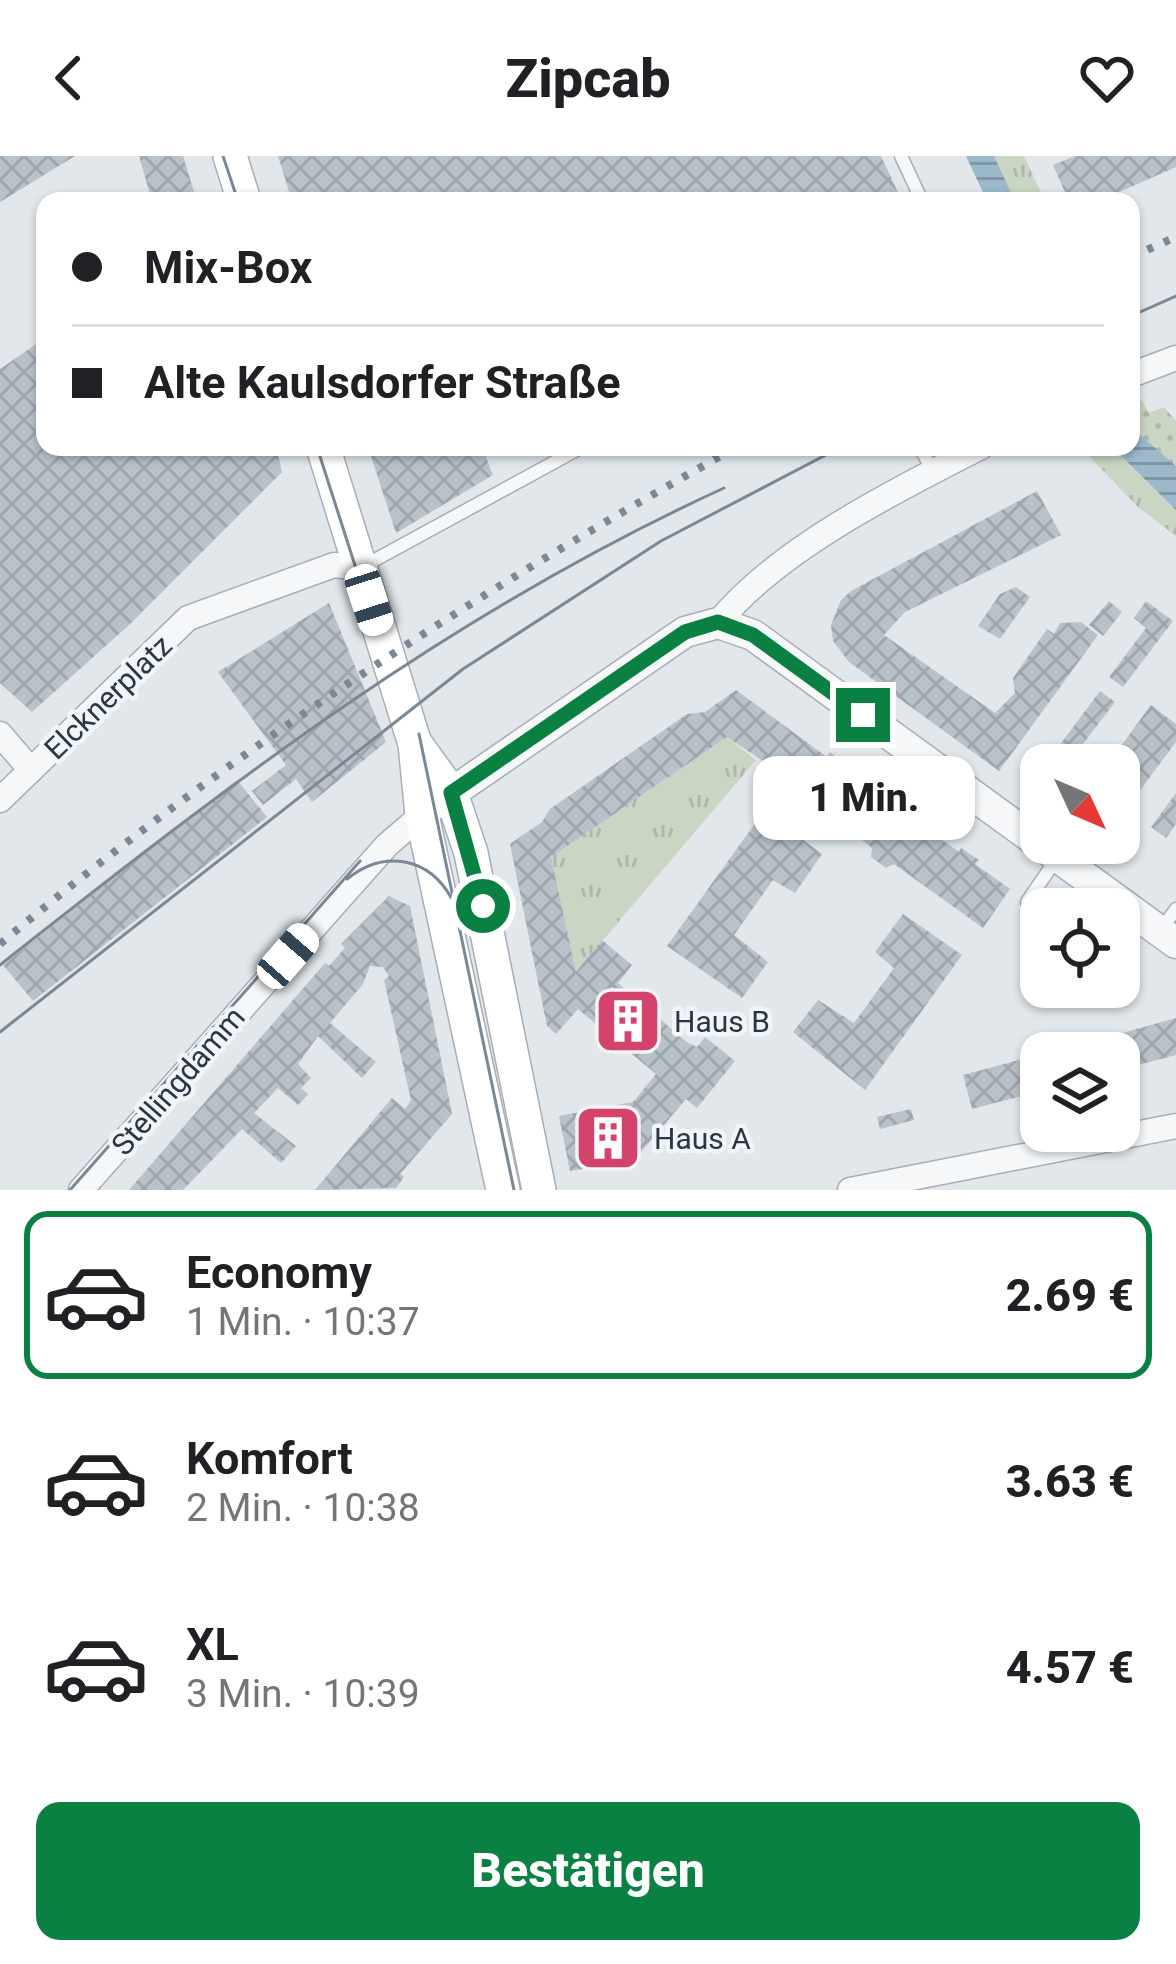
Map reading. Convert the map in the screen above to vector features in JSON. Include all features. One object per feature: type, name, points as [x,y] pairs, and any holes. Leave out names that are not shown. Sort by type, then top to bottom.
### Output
[{"type":"main road","points":[[230,156],[241,192]]},
{"type":"main road","points":[[325,456],[416,744],[422,815],[503,1190]]},
{"type":"main road","points":[[416,744],[451,793],[475,866],[539,1190]]},
{"type":"street","points":[[1140,372],[1176,358]]},
{"type":"street","points":[[422,815],[685,632],[718,622],[737,599],[815,543],[963,456]]},
{"type":"street","name":"Elcknerplatz","points":[[0,800],[188,618],[334,565],[359,568]]},
{"type":"street","points":[[718,622],[753,635],[1020,829]]},
{"type":"street","points":[[0,734],[31,770]]},
{"type":"street","name":"Stellingdamm","points":[[81,1190],[387,844],[422,815]]},
{"type":"street","points":[[1069,864],[1170,928]]},
{"type":"street","points":[[850,1190],[1176,1126]]},
{"type":"lane","points":[[901,156],[918,192]]},
{"type":"lane","points":[[359,568],[565,456]]},
{"type":"lane","points":[[925,456],[933,472]]},
{"type":"green space","points":[[994,156],[1024,156],[1041,192],[1011,192]]},
{"type":"green space","points":[[1140,400],[1149,413],[1164,407],[1176,421],[1176,466],[1140,435]]},
{"type":"green space","points":[[1089,456],[1121,456],[1176,510],[1176,536],[1139,508]]},
{"type":"green space","points":[[727,737],[756,760],[576,972],[551,857]]},
{"type":"water","points":[[966,156],[994,156],[1011,192],[983,192]]},
{"type":"water","points":[[1140,435],[1176,466],[1176,510],[1121,456],[1140,456]]},
{"type":"building","points":[[0,156],[75,156],[0,202]]},
{"type":"building","points":[[139,156],[183,156],[194,192],[149,192]]},
{"type":"building","points":[[278,156],[881,156],[898,192],[289,192]]},
{"type":"building","points":[[1075,156],[1176,156],[1176,167],[1119,192],[1065,192],[1053,165]]},
{"type":"building","points":[[36,344],[36,456],[278,456],[282,472],[129,625],[32,712],[0,683],[0,369]]},
{"type":"building","points":[[371,456],[486,456],[493,475],[396,533]]},
{"type":"building","points":[[1037,491],[1061,535],[905,612],[884,635],[995,713],[1015,693],[1013,678],[1047,629],[1054,634],[1060,623],[1081,622],[1098,635],[999,771],[849,662],[833,641],[831,625],[841,600],[851,591]]},
{"type":"building","points":[[1016,587],[1030,597],[1000,639],[978,626],[1000,594]]},
{"type":"building","points":[[1109,601],[1122,612],[1103,636],[1089,625]]},
{"type":"building","points":[[1146,601],[1173,621],[1123,687],[1109,677],[1146,628],[1134,618]]},
{"type":"building","points":[[329,603],[386,742],[312,802],[296,779],[263,805],[252,791],[286,765],[218,672]]},
{"type":"building","points":[[736,690],[827,757],[830,752],[851,768],[848,772],[959,852],[961,848],[979,860],[975,864],[1010,889],[983,928],[894,864],[886,868],[871,857],[872,848],[809,797],[806,801],[784,785],[788,778],[727,737],[551,857],[576,972],[602,940],[632,965],[618,983],[688,1043],[697,1047],[705,1037],[735,1061],[697,1108],[686,1099],[634,1160],[570,1171],[559,1116],[633,1102],[656,1074],[578,1009],[556,1034],[547,1026],[510,844],[542,822],[550,809],[687,714],[705,712]]},
{"type":"building","points":[[1100,691],[1115,702],[1083,744],[1060,744]]},
{"type":"building","points":[[1151,705],[1176,724],[1176,742],[1140,790],[1140,744],[1122,744]]},
{"type":"building","points":[[237,780],[267,817],[33,1001],[3,965]]},
{"type":"building","points":[[1176,793],[1176,824],[1166,838],[1151,827]]},
{"type":"building","points":[[764,811],[822,854],[795,893],[773,880],[734,935],[768,962],[742,998],[667,946]]},
{"type":"building","points":[[389,896],[410,906],[452,1114],[400,1174],[404,1177],[396,1188],[315,1190],[392,1098],[405,1109],[411,1100],[384,980],[389,976],[383,967],[370,966],[363,984],[330,1023],[376,1062],[362,1078],[318,1036],[298,1064],[311,1078],[301,1088],[308,1094],[298,1105],[278,1088],[254,1113],[296,1146],[281,1163],[242,1129],[183,1190],[129,1190],[325,963],[329,966],[345,948],[341,944]]},
{"type":"building","points":[[903,914],[962,955],[865,1090],[793,1032],[818,1000],[854,1023],[894,968],[875,952]]},
{"type":"building","points":[[1176,1018],[1176,1055],[1140,1064],[1140,1032],[1126,1032]]},
{"type":"building","points":[[1020,1060],[1020,1096],[972,1109],[963,1075]]},
{"type":"building","points":[[911,1109],[914,1120],[880,1129],[877,1117]]},
{"type":"tram line","points":[[223,156],[235,192]]},
{"type":"tram line","points":[[1140,312],[1176,296]]},
{"type":"tram line","points":[[320,456],[359,578]]},
{"type":"tram line","points":[[0,1032],[463,669],[661,541],[824,456]]},
{"type":"tram line","points":[[0,965],[173,830],[347,704],[529,589],[724,488]]},
{"type":"tram line","points":[[419,734],[514,1190]]},
{"type":"tram line","points":[[70,1190],[360,861]]},
{"type":"tram line","points":[[347,879],[376,864],[405,862],[431,874],[452,899]]},
{"type":"railway","points":[[1140,253],[1176,237]]},
{"type":"railway","points":[[0,944],[175,806],[356,678],[544,559],[721,456]]},
{"type":"place","name":"Haus B","points":[[628,1021]]},
{"type":"place","name":"Haus A","points":[[608,1138]]},
{"type":"route","points":[[483,906],[451,793],[685,632],[718,622],[753,635],[863,715]]}]
